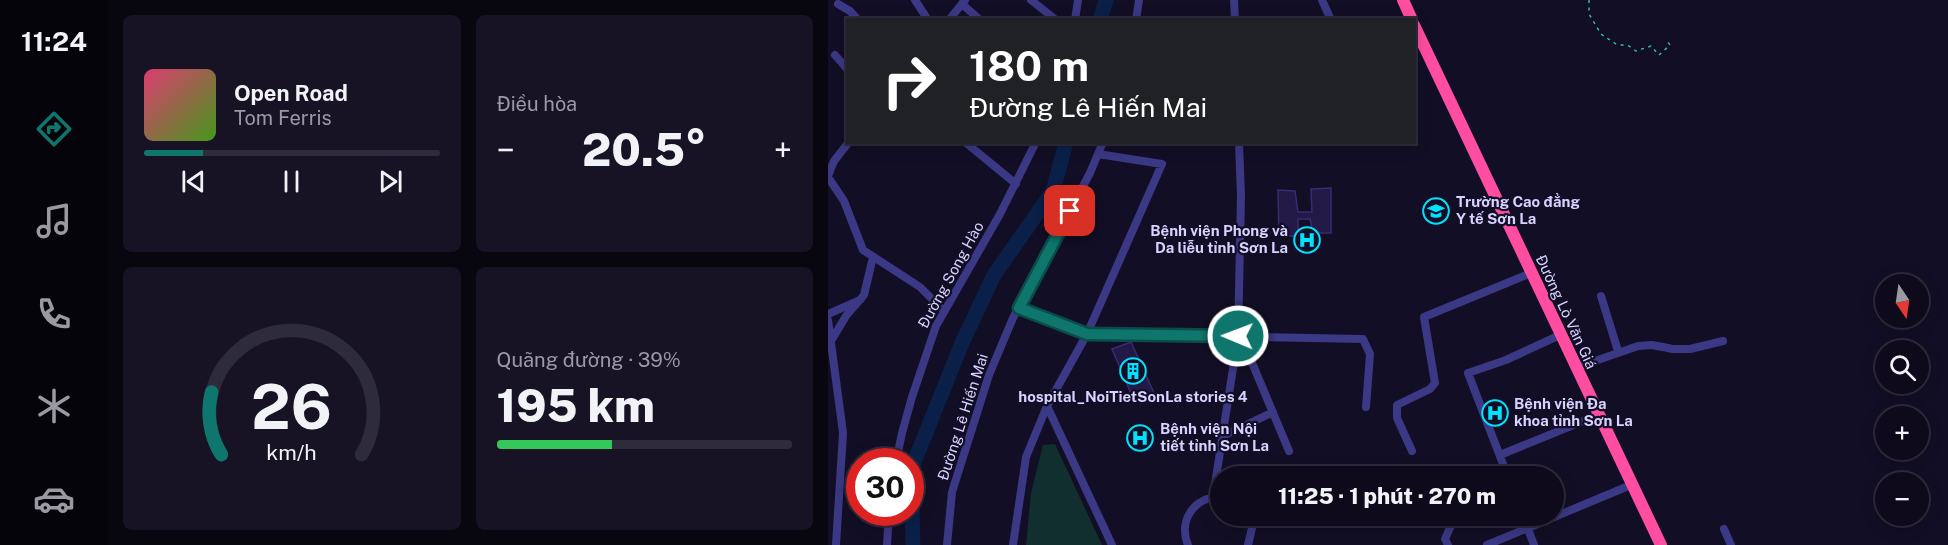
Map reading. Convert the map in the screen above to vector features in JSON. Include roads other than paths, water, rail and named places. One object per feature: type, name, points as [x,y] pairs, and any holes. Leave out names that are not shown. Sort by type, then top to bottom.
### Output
[{"type":"highway","points":[[1403,0],[1411,18]]},
{"type":"highway","name":"Đường Lò Văn Giá","points":[[1416,29],[1661,545]]},
{"type":"street","points":[[915,0],[927,18]]},
{"type":"street","points":[[1031,0],[1054,18]]},
{"type":"street","points":[[1075,18],[1078,0]]},
{"type":"street","points":[[1136,18],[1139,0]]},
{"type":"street","points":[[1234,0],[1235,18]]},
{"type":"street","points":[[1322,0],[1330,18]]},
{"type":"street","points":[[951,18],[963,2],[978,18]]},
{"type":"street","points":[[838,4],[856,18]]},
{"type":"street","points":[[834,55],[846,68]]},
{"type":"street","points":[[847,144],[831,159],[828,176],[844,201],[861,247],[924,289],[944,311]]},
{"type":"street","points":[[966,144],[1016,184]]},
{"type":"street","name":"Đường Song Hào","points":[[899,448],[922,365],[936,326],[1016,184],[1035,144]]},
{"type":"street","name":"Đường Lê Hiến Mai","points":[[946,545],[952,492],[988,375],[1019,308],[1085,183],[1102,144]]},
{"type":"street","points":[[1220,466],[1238,336],[1241,197],[1239,144]]},
{"type":"street","points":[[1013,545],[1026,457],[1047,406],[1087,334],[1162,164],[1098,154]]},
{"type":"street","points":[[831,342],[846,316],[864,295],[873,257]]},
{"type":"street","points":[[1412,452],[1397,418],[1397,405],[1430,389],[1435,383],[1424,317],[1531,273]]},
{"type":"street","points":[[1601,296],[1618,351]]},
{"type":"street","points":[[828,314],[860,300]]},
{"type":"street","points":[[1019,308],[1087,334],[1363,339],[1370,354],[1366,407]]},
{"type":"street","points":[[828,320],[843,433],[836,545]]},
{"type":"street","points":[[1504,466],[1468,373],[1506,360],[1560,335]]},
{"type":"street","points":[[1238,336],[1245,346],[1289,451]]},
{"type":"street","points":[[1575,368],[1618,351],[1645,345],[1690,350],[1723,341]]},
{"type":"street","points":[[1047,406],[1112,545]]},
{"type":"street","points":[[1222,436],[1273,412]]},
{"type":"street","points":[[1500,455],[1598,415]]},
{"type":"street","points":[[1487,545],[1631,485]]},
{"type":"street","points":[[1187,545],[1184,527],[1187,516],[1203,500],[1210,498]]},
{"type":"street","points":[[887,545],[888,526]]},
{"type":"street","points":[[1248,545],[1252,526]]},
{"type":"street","points":[[1448,545],[1445,539],[1451,526]]},
{"type":"street","points":[[1527,526],[1534,545]]},
{"type":"street","points":[[1724,529],[1731,545]]},
{"type":"waterway","points":[[1101,18],[1106,0]]},
{"type":"waterway","points":[[913,545],[911,470],[962,343],[994,275],[1053,191],[1065,144]]},
{"type":"place","name":"Trường Cao đẳng Y tế Sơn La","points":[[1436,211]]},
{"type":"place","name":"Bệnh viện Phong và Da liễu tỉnh Sơn La","points":[[1307,240]]},
{"type":"place","name":"hospital_NoiTietSonLa stories 4","points":[[1133,371]]},
{"type":"place","name":"Bệnh viện Đa khoa tỉnh Sơn La","points":[[1495,413]]},
{"type":"place","name":"Bệnh viện Nội tiết tỉnh Sơn La","points":[[1140,438]]}]
